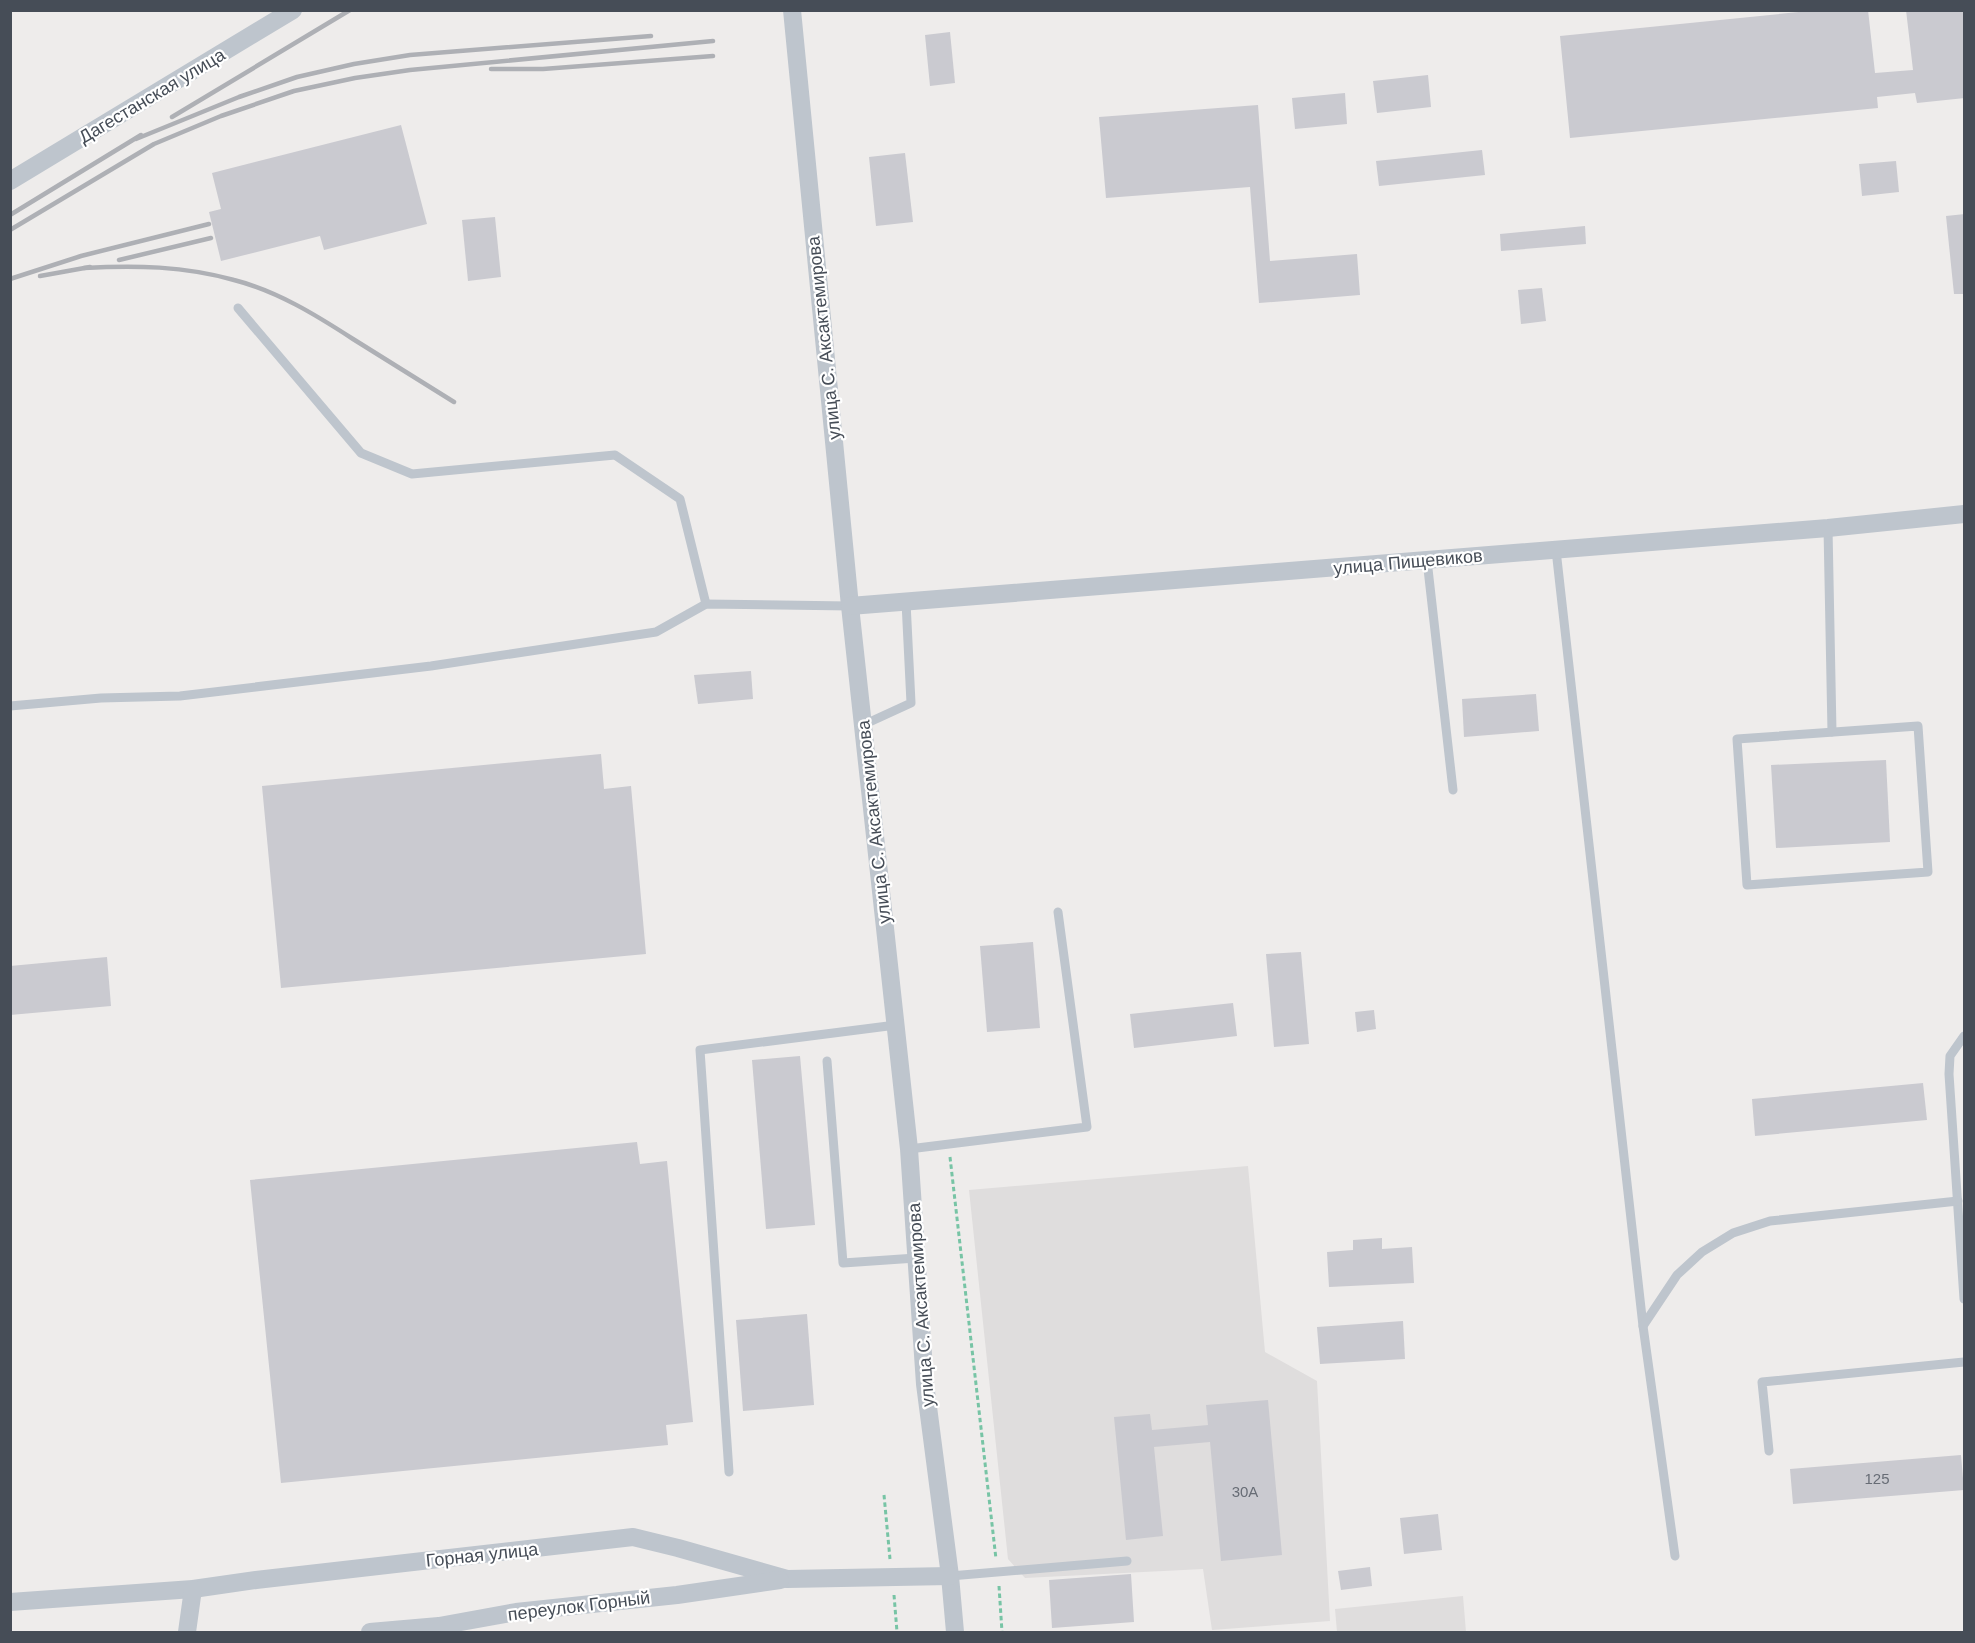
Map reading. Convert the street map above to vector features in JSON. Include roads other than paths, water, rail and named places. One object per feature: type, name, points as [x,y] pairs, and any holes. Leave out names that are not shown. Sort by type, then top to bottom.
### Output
[{"type":"street","name":"Дагестанская улица","points":[[10,181],[293,10]]},
{"type":"street","name":"улица С. Аксактемирова","points":[[792,10],[850,606],[909,1149],[925,1384],[955,1632]]},
{"type":"street","name":"улица Пищевиков","points":[[850,606],[1828,528],[1965,514]]},
{"type":"street","name":"Горная улица","points":[[10,1602],[193,1589],[633,1538],[678,1548],[787,1579],[950,1576]]},
{"type":"street","name":"переулок Горный","points":[[370,1632],[439,1626],[516,1612],[787,1579]]},
{"type":"street","points":[[187,1632],[193,1589]]},
{"type":"lane","points":[[238,308],[361,453],[412,474],[615,455],[680,499],[706,604]]},
{"type":"lane","points":[[1828,528],[1832,732]]},
{"type":"lane","points":[[1556,550],[1643,1326],[1676,1556]]},
{"type":"lane","points":[[1426,560],[1453,790]]},
{"type":"lane","points":[[863,725],[911,703],[906,602]]},
{"type":"lane","points":[[10,706],[101,698],[180,696],[431,666],[656,632],[706,604],[850,606]]},
{"type":"lane","points":[[1918,726],[1928,872],[1747,885],[1737,739],[1832,732],[1918,726]]},
{"type":"lane","points":[[909,1149],[1087,1127],[1058,912]]},
{"type":"lane","points":[[729,1472],[700,1050],[896,1025]]},
{"type":"lane","points":[[1965,1036],[1950,1056],[1949,1074],[1965,1299]]},
{"type":"lane","points":[[827,1061],[843,1263],[916,1258]]},
{"type":"lane","points":[[1643,1326],[1677,1275],[1702,1252],[1733,1233],[1770,1221],[1958,1201]]},
{"type":"lane","points":[[1769,1452],[1762,1382],[1965,1362]]},
{"type":"lane","points":[[950,1576],[1127,1561]]},
{"type":"railway","points":[[172,117],[350,10]]},
{"type":"railway","points":[[136,139],[239,97],[297,77],[354,64],[410,55],[651,36]]},
{"type":"railway","points":[[10,230],[154,144],[221,116],[294,91],[355,78],[410,70],[713,41]]},
{"type":"railway","points":[[491,69],[543,69],[713,56]]},
{"type":"railway","points":[[10,215],[141,135]]},
{"type":"railway","points":[[10,279],[81,256],[209,224]]},
{"type":"railway","points":[[119,260],[211,238]]},
{"type":"railway","points":[[40,276],[90,267]]},
{"type":"railway","points":[[84,268],[178,269],[215,275],[266,290],[310,313],[454,402]]}]
